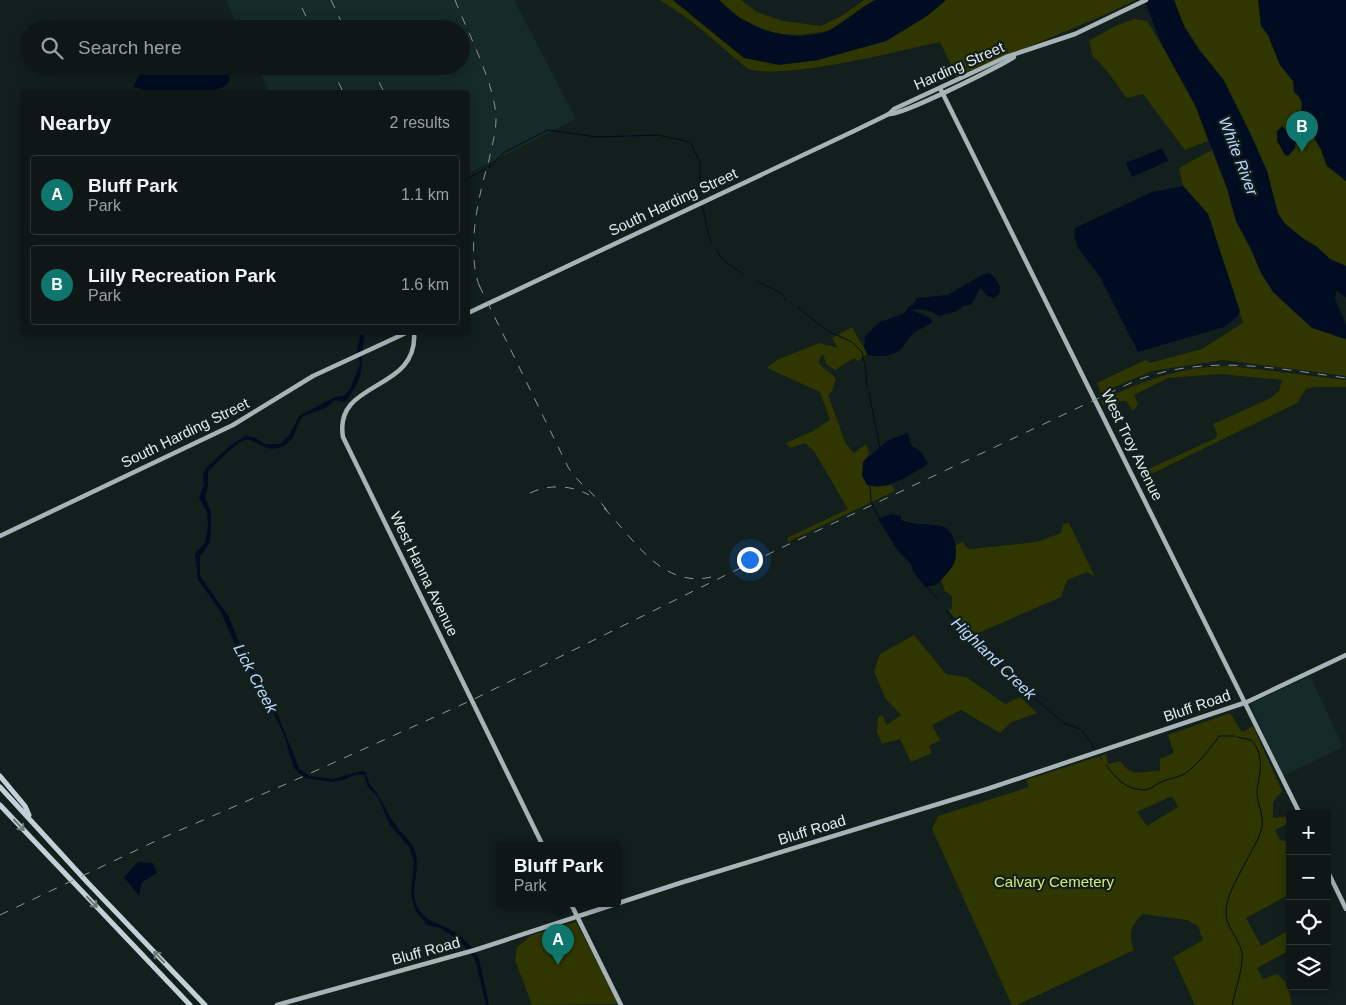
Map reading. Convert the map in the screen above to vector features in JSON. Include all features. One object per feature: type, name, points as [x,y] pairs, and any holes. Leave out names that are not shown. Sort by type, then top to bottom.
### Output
[{"type":"highway","points":[[0,776],[25,806],[31,820]]},
{"type":"highway","points":[[0,787],[88,883],[205,1005]]},
{"type":"highway","points":[[0,805],[190,1005]]},
{"type":"main road","name":"Harding Street","points":[[889,114],[899,112],[1019,54],[1075,34],[1146,0]]},
{"type":"main road","name":"West Troy Avenue","points":[[942,90],[1247,702],[1298,810]]},
{"type":"main road","name":"South Harding Street","points":[[470,312],[889,114]]},
{"type":"main road","name":"South Harding Street","points":[[0,536],[233,425],[308,379],[401,335]]},
{"type":"main road","name":"West Hanna Avenue","points":[[414,335],[413,351],[406,365],[350,406],[342,423],[343,437],[541,842]]},
{"type":"main road","name":"Bluff Road","points":[[621,904],[688,881],[917,812],[1247,702],[1346,655]]},
{"type":"main road","points":[[1331,878],[1346,910]]},
{"type":"main road","points":[[572,907],[622,1005]]},
{"type":"main road","name":"Bluff Road","points":[[277,1005],[466,953],[611,907]]},
{"type":"shaded area","points":[[226,0],[514,0],[576,119],[470,173],[470,90],[268,90],[261,75],[470,75],[470,20],[235,20]]},
{"type":"shaded area","points":[[1310,676],[1343,747],[1283,776],[1250,704]]},
{"type":"green space","points":[[660,0],[673,0],[707,28],[855,49],[886,41],[927,16],[946,0],[1136,0],[957,77],[940,42],[815,68],[788,71],[748,69],[690,20]]},
{"type":"green space","points":[[719,0],[741,0],[757,12],[783,21],[821,26],[843,15],[864,0],[875,0],[828,31],[800,35],[770,33],[740,18]]},
{"type":"green space","points":[[1174,0],[1346,0],[1346,266],[1330,259],[1285,224],[1278,213],[1267,171],[1250,133],[1223,79],[1200,51],[1184,26]]},
{"type":"green space","points":[[1134,19],[1147,21],[1179,73],[1196,107],[1208,141],[1185,150],[1143,94],[1127,98],[1106,70],[1093,57],[1089,41],[1115,26]]},
{"type":"green space","points":[[1212,150],[1227,188],[1236,221],[1273,292],[1334,336],[1346,339],[1346,376],[1223,360],[1152,371],[1101,393],[1097,383],[1145,360],[1150,363],[1202,349],[1243,323],[1208,214],[1183,186],[1179,168]]},
{"type":"green space","points":[[852,327],[867,354],[858,361],[854,358],[835,370],[826,364],[823,354],[820,357],[819,364],[836,378],[832,391],[828,395],[846,444],[854,453],[866,444],[869,454],[863,462],[867,485],[877,487],[892,485],[895,491],[788,542],[787,538],[848,509],[814,451],[805,443],[790,448],[786,443],[813,431],[830,420],[820,392],[767,368],[777,360],[819,343],[838,348],[832,338]]},
{"type":"green space","points":[[1230,366],[1346,380],[1346,387],[1314,387],[1306,389],[1297,403],[1145,477],[1142,472],[1216,438],[1217,433],[1213,424],[1271,398],[1279,391],[1282,380],[1220,374],[1168,378],[1134,395],[1138,404],[1134,410],[1126,401],[1119,401],[1116,410],[1109,404],[1103,405],[1101,401],[1132,387],[1164,376],[1196,369]]},
{"type":"green space","points":[[1069,523],[1095,577],[1087,572],[1067,580],[1061,597],[970,635],[948,610],[952,609],[952,596],[945,591],[941,580],[952,565],[955,552],[954,546],[963,542],[967,548],[973,549],[1037,542],[1061,533],[1063,524]]},
{"type":"green space","points":[[914,635],[946,674],[966,677],[1005,704],[1020,697],[1037,713],[1010,723],[1000,733],[961,710],[932,725],[940,740],[929,746],[932,753],[911,762],[900,739],[882,744],[877,732],[878,717],[882,715],[887,725],[901,715],[885,698],[874,671],[880,654]]},
{"type":"green space","name":"Calvary Cemetery","points":[[1230,713],[1242,732],[1253,726],[1282,791],[1273,802],[1273,818],[1286,816],[1286,825],[1275,830],[1280,840],[1286,841],[1286,896],[1246,918],[1261,946],[1286,932],[1286,952],[1257,968],[1263,979],[1277,974],[1286,982],[1286,990],[1289,990],[1292,1005],[1195,1005],[1173,957],[1203,940],[1198,926],[1187,920],[1143,914],[1135,922],[1131,930],[1134,950],[1017,1005],[1012,1005],[932,829],[938,816],[1029,787],[1026,780],[1106,754],[1108,764],[1120,761],[1129,770],[1138,772],[1160,771],[1160,759],[1174,753],[1168,735]],"holes":[[[1172,796],[1178,807],[1147,826],[1137,812]]]},
{"type":"green space","points":[[576,922],[619,1004],[532,1005],[515,960],[517,947],[532,935]]},
{"type":"water","points":[[673,0],[719,0],[741,19],[755,26],[784,35],[799,36],[814,35],[828,31],[866,5],[877,0],[946,0],[927,16],[886,41],[818,60],[779,65],[744,58]]},
{"type":"water","name":"White River","points":[[1144,0],[1174,0],[1184,26],[1200,51],[1223,79],[1250,133],[1267,171],[1278,214],[1285,224],[1330,259],[1346,266],[1346,297],[1336,291],[1335,299],[1346,325],[1346,339],[1312,328],[1273,292],[1261,273],[1236,221],[1227,188],[1196,107],[1163,47]]},
{"type":"water","points":[[1258,0],[1346,0],[1346,181],[1327,166],[1321,150],[1301,114],[1302,102],[1294,92],[1293,81],[1280,65],[1268,35],[1261,26]]},
{"type":"water","points":[[139,75],[229,75],[230,79],[225,86],[216,90],[141,90],[133,87]]},
{"type":"water","points":[[1282,126],[1296,141],[1295,148],[1288,156],[1285,155],[1277,141],[1277,131]]},
{"type":"water","points":[[1162,148],[1168,161],[1132,177],[1126,163]]},
{"type":"water","points":[[1183,186],[1208,214],[1240,311],[1237,317],[1224,327],[1138,352],[1100,277],[1078,248],[1074,236],[1075,228],[1152,192]]},
{"type":"water","points":[[990,273],[998,282],[1000,289],[1000,293],[994,298],[987,296],[980,288],[971,305],[963,306],[957,311],[939,316],[926,310],[911,310],[931,318],[932,322],[913,334],[897,352],[879,356],[867,354],[864,347],[865,336],[880,322],[905,313],[917,298],[948,295],[982,275]]},
{"type":"water","name":"Lick Creek","points":[[361,335],[365,335],[360,375],[345,402],[335,400],[326,408],[303,416],[292,439],[278,448],[267,448],[249,440],[241,441],[208,472],[208,486],[205,497],[211,512],[211,531],[210,542],[200,556],[200,576],[229,617],[244,655],[270,696],[299,768],[309,776],[333,779],[361,771],[365,772],[370,785],[379,797],[392,820],[408,839],[416,854],[417,866],[414,895],[417,906],[428,919],[461,936],[474,951],[479,959],[489,1005],[486,1005],[475,959],[459,940],[440,928],[427,925],[415,910],[411,894],[414,862],[410,848],[390,825],[378,797],[368,787],[364,775],[357,774],[344,780],[332,782],[305,778],[294,768],[284,735],[267,699],[239,654],[221,612],[198,580],[195,554],[205,543],[208,527],[207,512],[199,497],[204,485],[203,475],[206,468],[231,445],[246,436],[254,437],[264,444],[281,444],[290,434],[299,416],[335,397],[344,396],[350,389],[360,364],[357,350]]},
{"type":"water","points":[[908,433],[911,445],[922,453],[928,464],[891,484],[883,486],[867,485],[862,476],[863,462],[888,440]]},
{"type":"water","points":[[892,514],[901,516],[901,520],[906,522],[942,526],[951,533],[955,544],[956,557],[949,572],[936,585],[925,587],[913,571],[911,564],[898,551],[878,519]]},
{"type":"water","points":[[138,862],[153,863],[157,873],[142,882],[139,896],[124,877]]},
{"type":"waterway","name":"Highland Creek","points":[[489,168],[503,153],[548,130],[597,137],[658,135],[690,142],[700,162],[700,196]]},
{"type":"waterway","name":"Highland Creek","points":[[470,177],[484,170]]},
{"type":"waterway","name":"Highland Creek","points":[[703,207],[712,243]]},
{"type":"waterway","name":"Highland Creek","points":[[716,249],[723,260],[743,274]]},
{"type":"waterway","name":"Highland Creek","points":[[757,281],[781,293],[786,300]]},
{"type":"waterway","name":"Highland Creek","points":[[798,308],[828,331],[852,342],[862,352],[867,387]]},
{"type":"waterway","name":"Highland Creek","points":[[869,393],[880,448]]},
{"type":"waterway","name":"Highland Creek","points":[[870,485],[871,502],[879,518]]},
{"type":"waterway","name":"Highland Creek","points":[[927,587],[937,599]]},
{"type":"waterway","name":"Highland Creek","points":[[946,610],[957,625]]},
{"type":"waterway","name":"Highland Creek","points":[[969,636],[992,655],[1019,685],[1064,723],[1080,729],[1095,749]]},
{"type":"waterway","name":"Highland Creek","points":[[1106,765],[1126,785],[1131,788],[1146,790],[1163,781],[1186,773],[1202,758],[1219,736],[1234,736]]},
{"type":"waterway","name":"Highland Creek","points":[[1232,1005],[1241,971],[1242,953],[1226,917],[1227,902],[1262,826],[1262,815],[1257,795],[1260,757],[1251,740],[1237,737]]},
{"type":"waterway","name":"Highland Creek","points":[[1099,756],[1102,759]]},
{"type":"railway","points":[[331,0],[341,20]]},
{"type":"railway","points":[[455,0],[463,20]]},
{"type":"railway","points":[[302,8],[308,20]]},
{"type":"railway","points":[[470,35],[486,74],[496,118],[494,139],[477,208],[475,225],[474,260],[476,276],[481,290]]},
{"type":"railway","points":[[335,75],[342,90]]},
{"type":"railway","points":[[376,75],[383,90]]},
{"type":"railway","points":[[479,285],[568,467],[608,512]]},
{"type":"railway","points":[[0,915],[162,838],[472,700],[783,547],[1137,380],[1190,367],[1216,365],[1267,367],[1346,378]]},
{"type":"railway","points":[[530,493],[545,488],[560,487],[575,489],[589,495]]},
{"type":"railway","points":[[604,508],[639,548],[665,570],[680,576],[697,579],[715,576]]},
{"type":"place","name":"Lilly Recreation Park","points":[[1302,152]]},
{"type":"place","name":"Bluff Park","points":[[558,965]]}]
